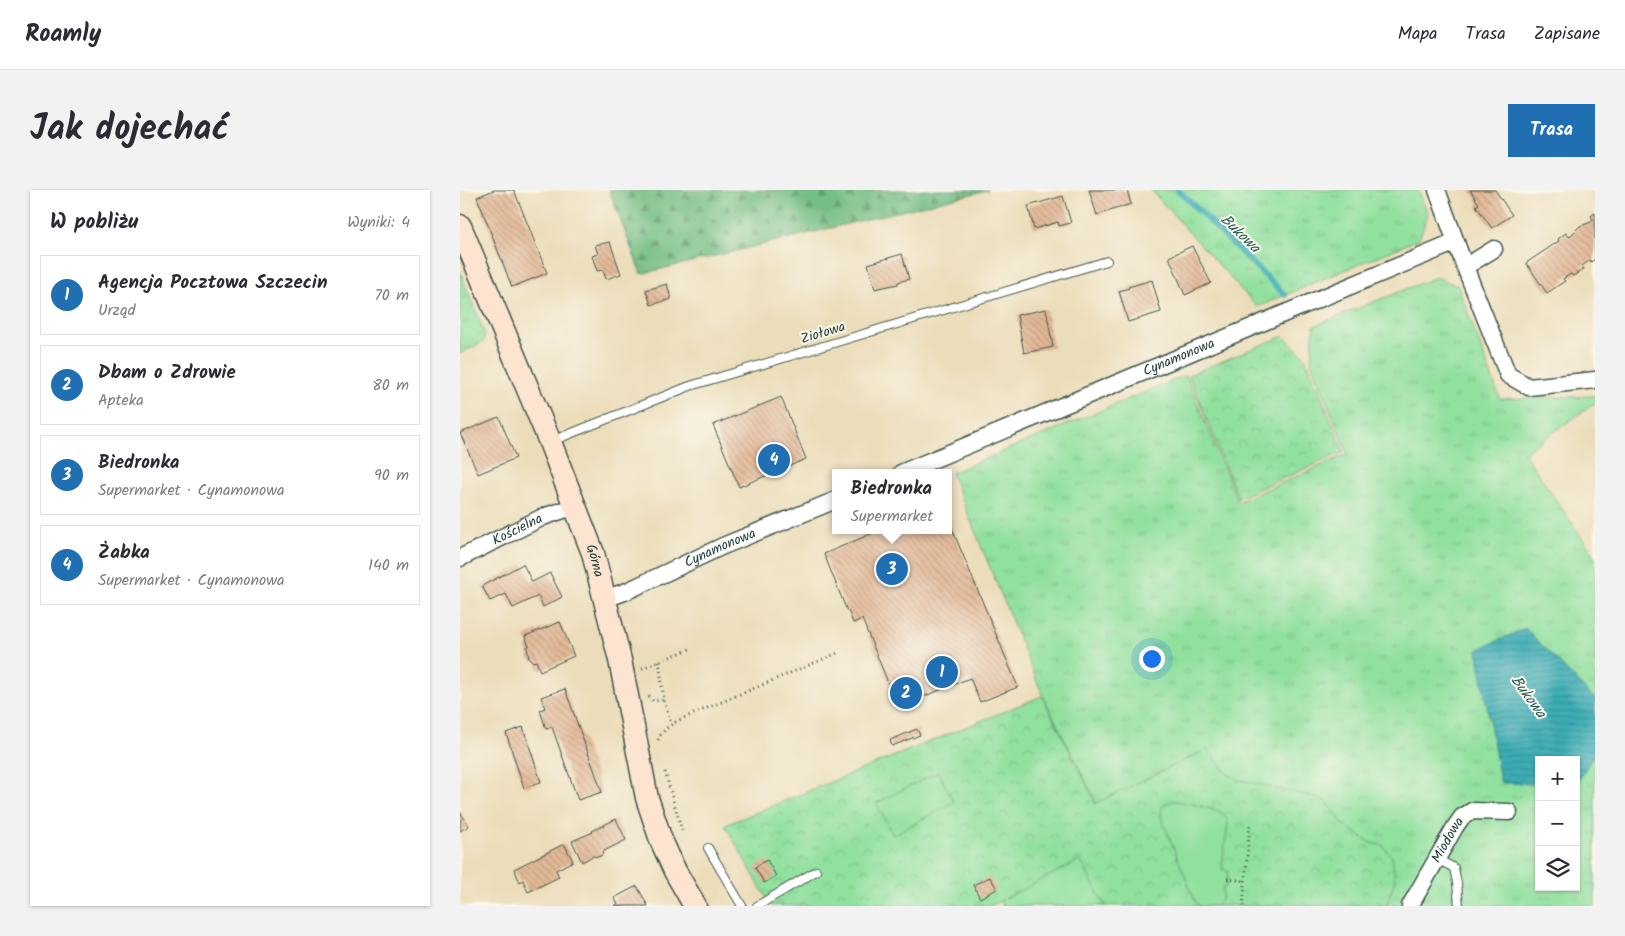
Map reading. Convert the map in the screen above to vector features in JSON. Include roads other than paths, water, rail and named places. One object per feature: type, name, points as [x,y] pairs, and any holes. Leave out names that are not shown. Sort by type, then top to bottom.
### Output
[{"type":"street","points":[[1437,190],[1508,375],[1529,387],[1595,380]]},
{"type":"street","name":"Górna","points":[[460,226],[550,442],[593,553],[633,721],[647,798],[661,840],[694,906]]},
{"type":"street","name":"Cynamonowa","points":[[911,469],[1456,242]]},
{"type":"street","points":[[1465,267],[1494,249]]},
{"type":"street","name":"Cynamonowa","points":[[605,599],[627,591],[723,546],[832,502]]},
{"type":"street","name":"Kościelna","points":[[460,558],[543,517],[575,506]]},
{"type":"street","name":"Miodowa","points":[[1410,906],[1462,817],[1472,811],[1509,812]]},
{"type":"lane","name":"Ziołowa","points":[[550,442],[690,386],[1107,261]]},
{"type":"lane","points":[[708,848],[742,906]]},
{"type":"lane","points":[[1437,859],[1454,868],[1459,906]]},
{"type":"lane","points":[[757,906],[816,871]]},
{"type":"water","points":[[1525,628],[1595,699],[1595,753],[1580,778],[1580,756],[1535,756],[1535,784],[1502,783],[1500,781],[1477,650]]},
{"type":"waterway","name":"Bukowa","points":[[1178,190],[1285,295]]},
{"type":"place","name":"Żabka","points":[[774,460]]},
{"type":"place","name":"Biedronka","points":[[892,569]]},
{"type":"place","name":"Agencja Pocztowa Szczecin","points":[[942,672]]},
{"type":"place","name":"Dbam o Zdrowie","points":[[906,693]]}]
